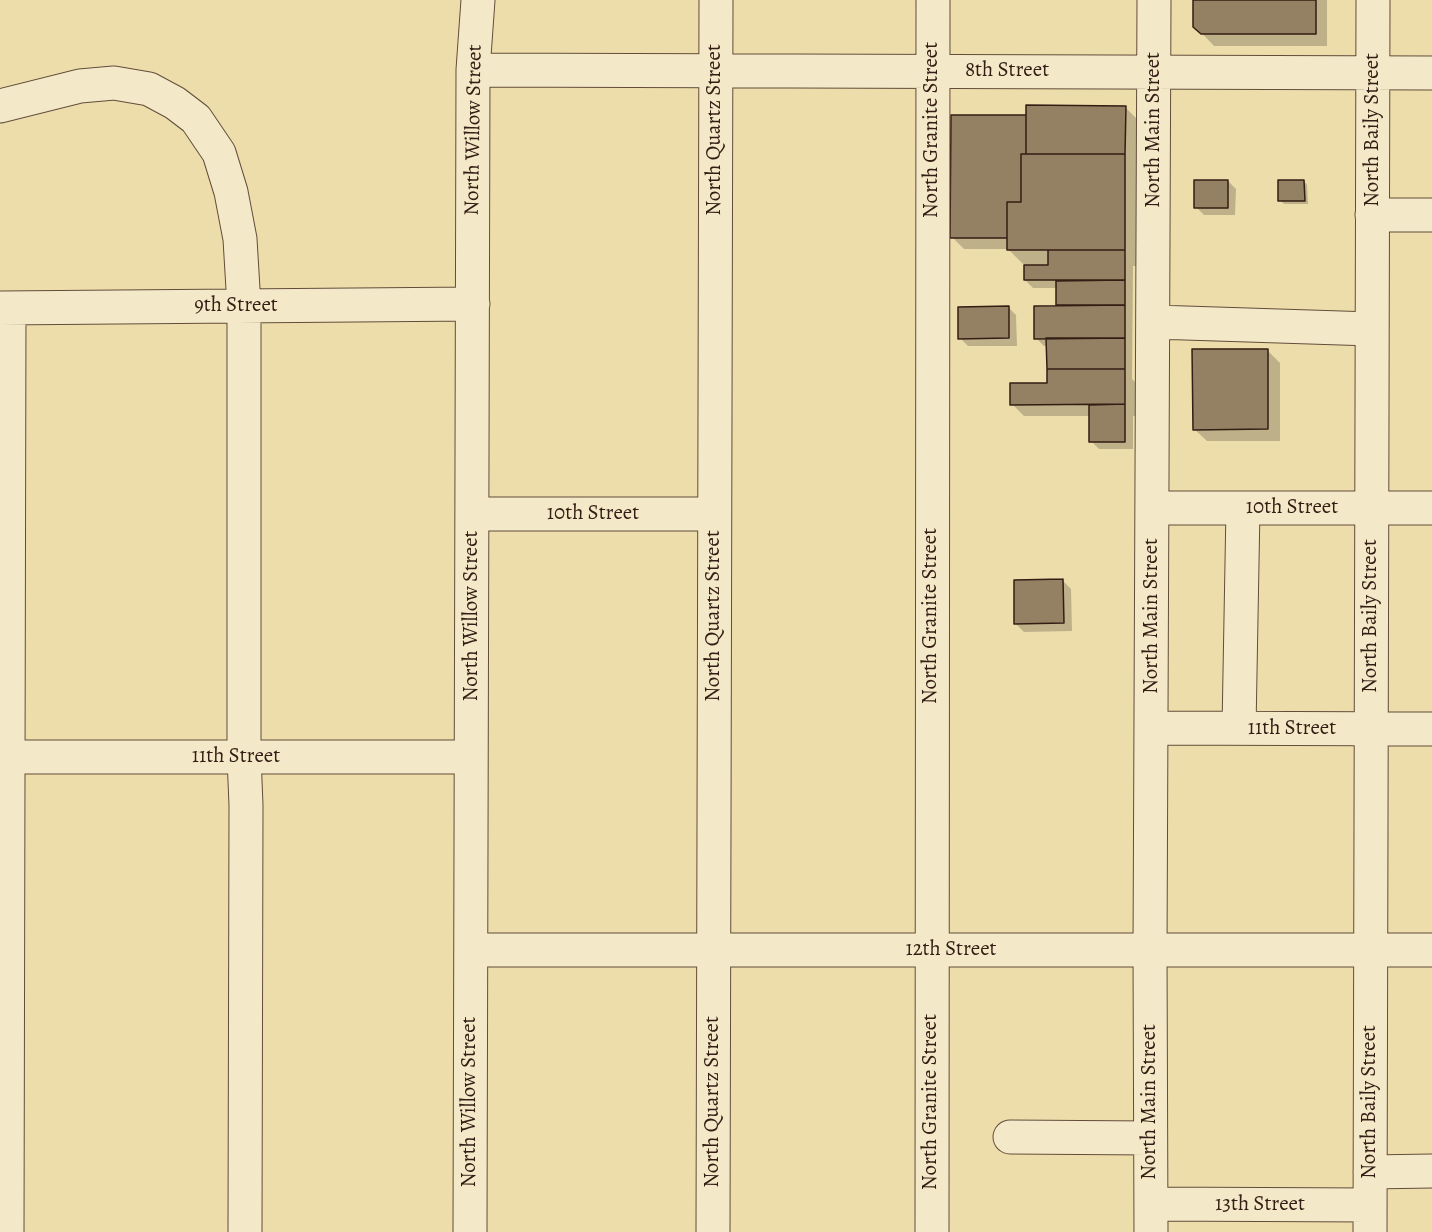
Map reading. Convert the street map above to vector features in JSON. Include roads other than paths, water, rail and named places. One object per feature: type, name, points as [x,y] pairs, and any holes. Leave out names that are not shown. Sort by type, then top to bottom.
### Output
[{"type":"street","name":"North Willow Street","points":[[470,1232],[473,70],[478,0]]},
{"type":"street","name":"North Quartz Street","points":[[713,1232],[716,0]]},
{"type":"street","name":"North Granite Street","points":[[932,1232],[933,0]]},
{"type":"street","name":"North Main Street","points":[[1151,1218],[1154,0]]},
{"type":"street","name":"North Baily Street","points":[[1370,1218],[1373,0]]},
{"type":"street","name":"8th Street","points":[[473,70],[1432,73]]},
{"type":"street","points":[[0,106],[80,86],[114,82],[149,89],[175,103],[196,119],[219,153],[231,192],[240,239],[244,306],[246,1232]]},
{"type":"street","points":[[1372,215],[1432,214]]},
{"type":"street","name":"9th Street","points":[[4,308],[473,304]]},
{"type":"street","points":[[4,308],[7,1232]]},
{"type":"street","points":[[1154,322],[1372,328]]},
{"type":"street","name":"10th Street","points":[[1152,508],[1432,508]]},
{"type":"street","points":[[1239,728],[1244,508]]},
{"type":"street","name":"10th Street","points":[[472,514],[714,514]]},
{"type":"street","name":"11th Street","points":[[1152,728],[1432,729]]},
{"type":"street","name":"11th Street","points":[[4,757],[471,757]]},
{"type":"street","name":"12th Street","points":[[471,950],[1432,950]]},
{"type":"street","points":[[1010,1137],[1150,1138]]},
{"type":"street","points":[[1370,1172],[1432,1171]]},
{"type":"street","name":"13th Street","points":[[1151,1218],[1370,1218]]}]
